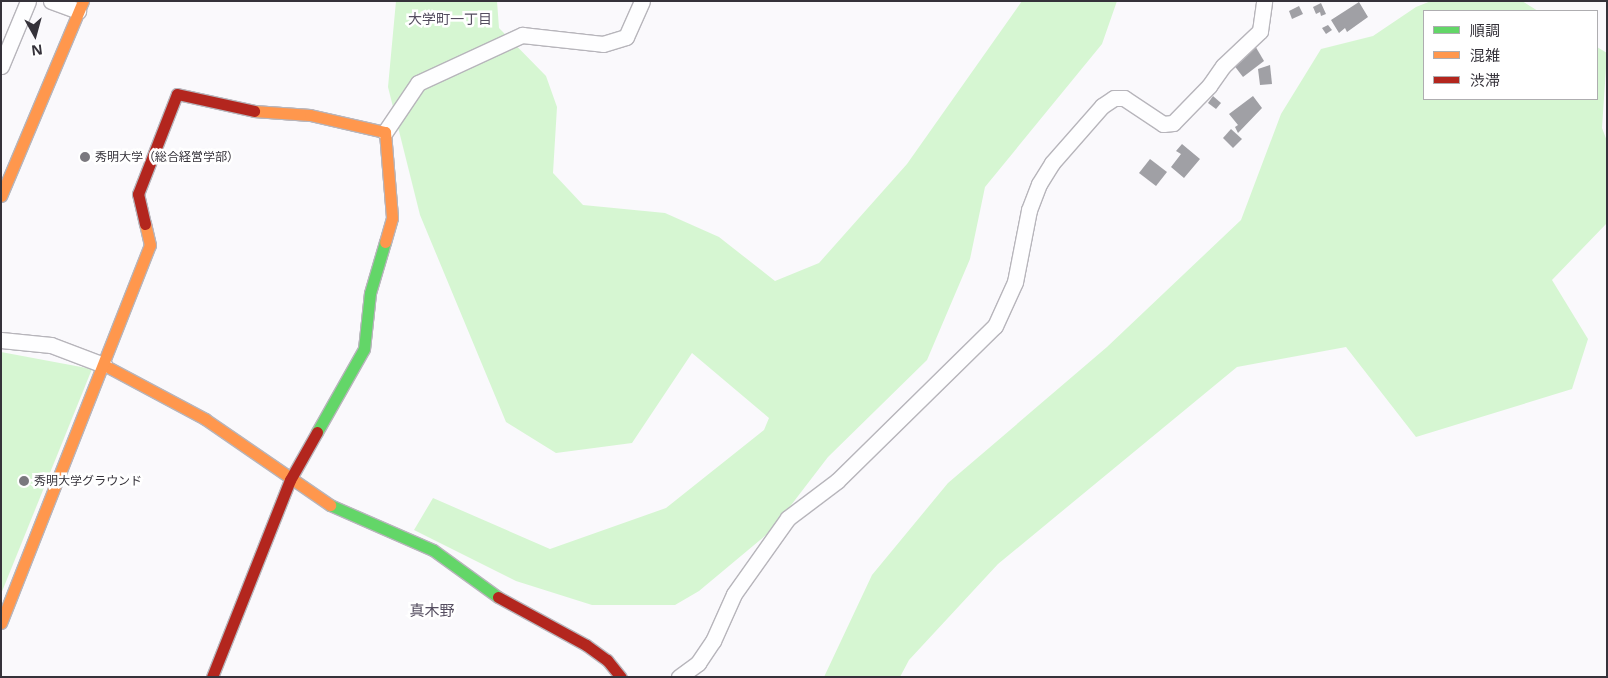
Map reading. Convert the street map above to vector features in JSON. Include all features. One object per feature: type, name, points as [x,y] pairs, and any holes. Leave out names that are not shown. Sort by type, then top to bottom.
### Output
[{"type":"street","points":[[2,62],[28,1]]},
{"type":"street","points":[[1,196],[81,6],[51,1]]},
{"type":"street","points":[[212,677],[290,480],[364,349],[370,293],[392,218],[384,150],[385,132],[418,83],[522,35],[603,44],[626,37],[642,1]]},
{"type":"street","points":[[679,677],[698,663],[713,641],[734,594],[788,518],[837,481],[995,326],[1015,282],[1029,210],[1040,184],[1052,163],[1102,106],[1114,98],[1124,98],[1163,124],[1173,123],[1260,31],[1264,1]]},
{"type":"street","points":[[1,623],[150,245],[138,194],[177,94],[248,110],[310,115],[385,132]]},
{"type":"street","points":[[1,340],[51,344],[104,365],[205,419],[327,504],[433,550],[485,590],[586,645],[608,660],[621,677]]},
{"type":"green space","points":[[396,1],[497,1],[499,28],[546,76],[557,107],[553,173],[583,205],[665,213],[719,237],[775,281],[819,263],[907,164],[1022,1],[1117,1],[1102,44],[985,187],[970,259],[927,360],[828,457],[772,530],[699,591],[675,605],[592,605],[516,581],[414,530],[433,498],[550,549],[666,508],[764,430],[769,418],[692,353],[632,443],[556,453],[506,422],[420,215],[388,87]]},
{"type":"green space","points":[[1431,1],[1522,1],[1536,10],[1423,10],[1423,100],[1598,100],[1598,48],[1607,53],[1602,128],[1607,141],[1607,223],[1552,280],[1588,339],[1572,389],[1416,437],[1346,347],[1237,367],[998,564],[909,660],[900,677],[824,677],[872,575],[948,483],[1107,347],[1241,220],[1281,114],[1321,49],[1373,36],[1416,7]]},
{"type":"green space","name":"秀明大学グラウンド","points":[[1,352],[92,369],[1,594]]},
{"type":"building","points":[[1359,2],[1368,17],[1347,32],[1345,28],[1339,33],[1331,20]]},
{"type":"building","points":[[1321,3],[1326,14],[1321,16],[1320,12],[1316,14],[1313,7]]},
{"type":"building","points":[[1299,6],[1303,14],[1292,19],[1289,11]]},
{"type":"building","points":[[1328,25],[1332,30],[1326,34],[1322,28]]},
{"type":"building","points":[[1254,44],[1264,61],[1243,77],[1233,64]]},
{"type":"building","points":[[1270,65],[1272,84],[1260,85],[1258,69]]},
{"type":"building","points":[[1213,96],[1221,103],[1216,109],[1208,103]]},
{"type":"building","points":[[1253,96],[1262,108],[1238,133],[1235,127],[1238,125],[1229,114]]},
{"type":"building","points":[[1231,129],[1242,139],[1233,148],[1223,138]]},
{"type":"building","points":[[1182,144],[1200,159],[1184,178],[1171,167],[1181,154],[1176,151]]},
{"type":"building","points":[[1150,159],[1167,172],[1156,186],[1139,173]]},
{"type":"traffic: fast","points":[[317,432],[364,349],[370,293],[385,242]]},
{"type":"traffic: fast","points":[[330,505],[433,550],[498,597]]},
{"type":"traffic: slow","points":[[1,196],[83,1]]},
{"type":"traffic: slow","points":[[254,111],[310,115],[385,132],[392,218],[385,242]]},
{"type":"traffic: slow","points":[[1,623],[150,245],[145,224]]},
{"type":"traffic: slow","points":[[104,365],[205,419],[330,505]]},
{"type":"traffic: jam","points":[[145,224],[138,194],[177,94],[254,111]]},
{"type":"traffic: jam","points":[[212,677],[290,480],[317,432]]},
{"type":"traffic: jam","points":[[498,597],[586,645],[607,660],[621,677]]},
{"type":"place","name":"秀明大学（総合経営学部）","points":[[85,157]]},
{"type":"place","name":"秀明大学グラウンド","points":[[24,481]]},
{"type":"district","name":"大学町一丁目","points":[[450,19]]},
{"type":"district","name":"真木野","points":[[432,611]]}]
